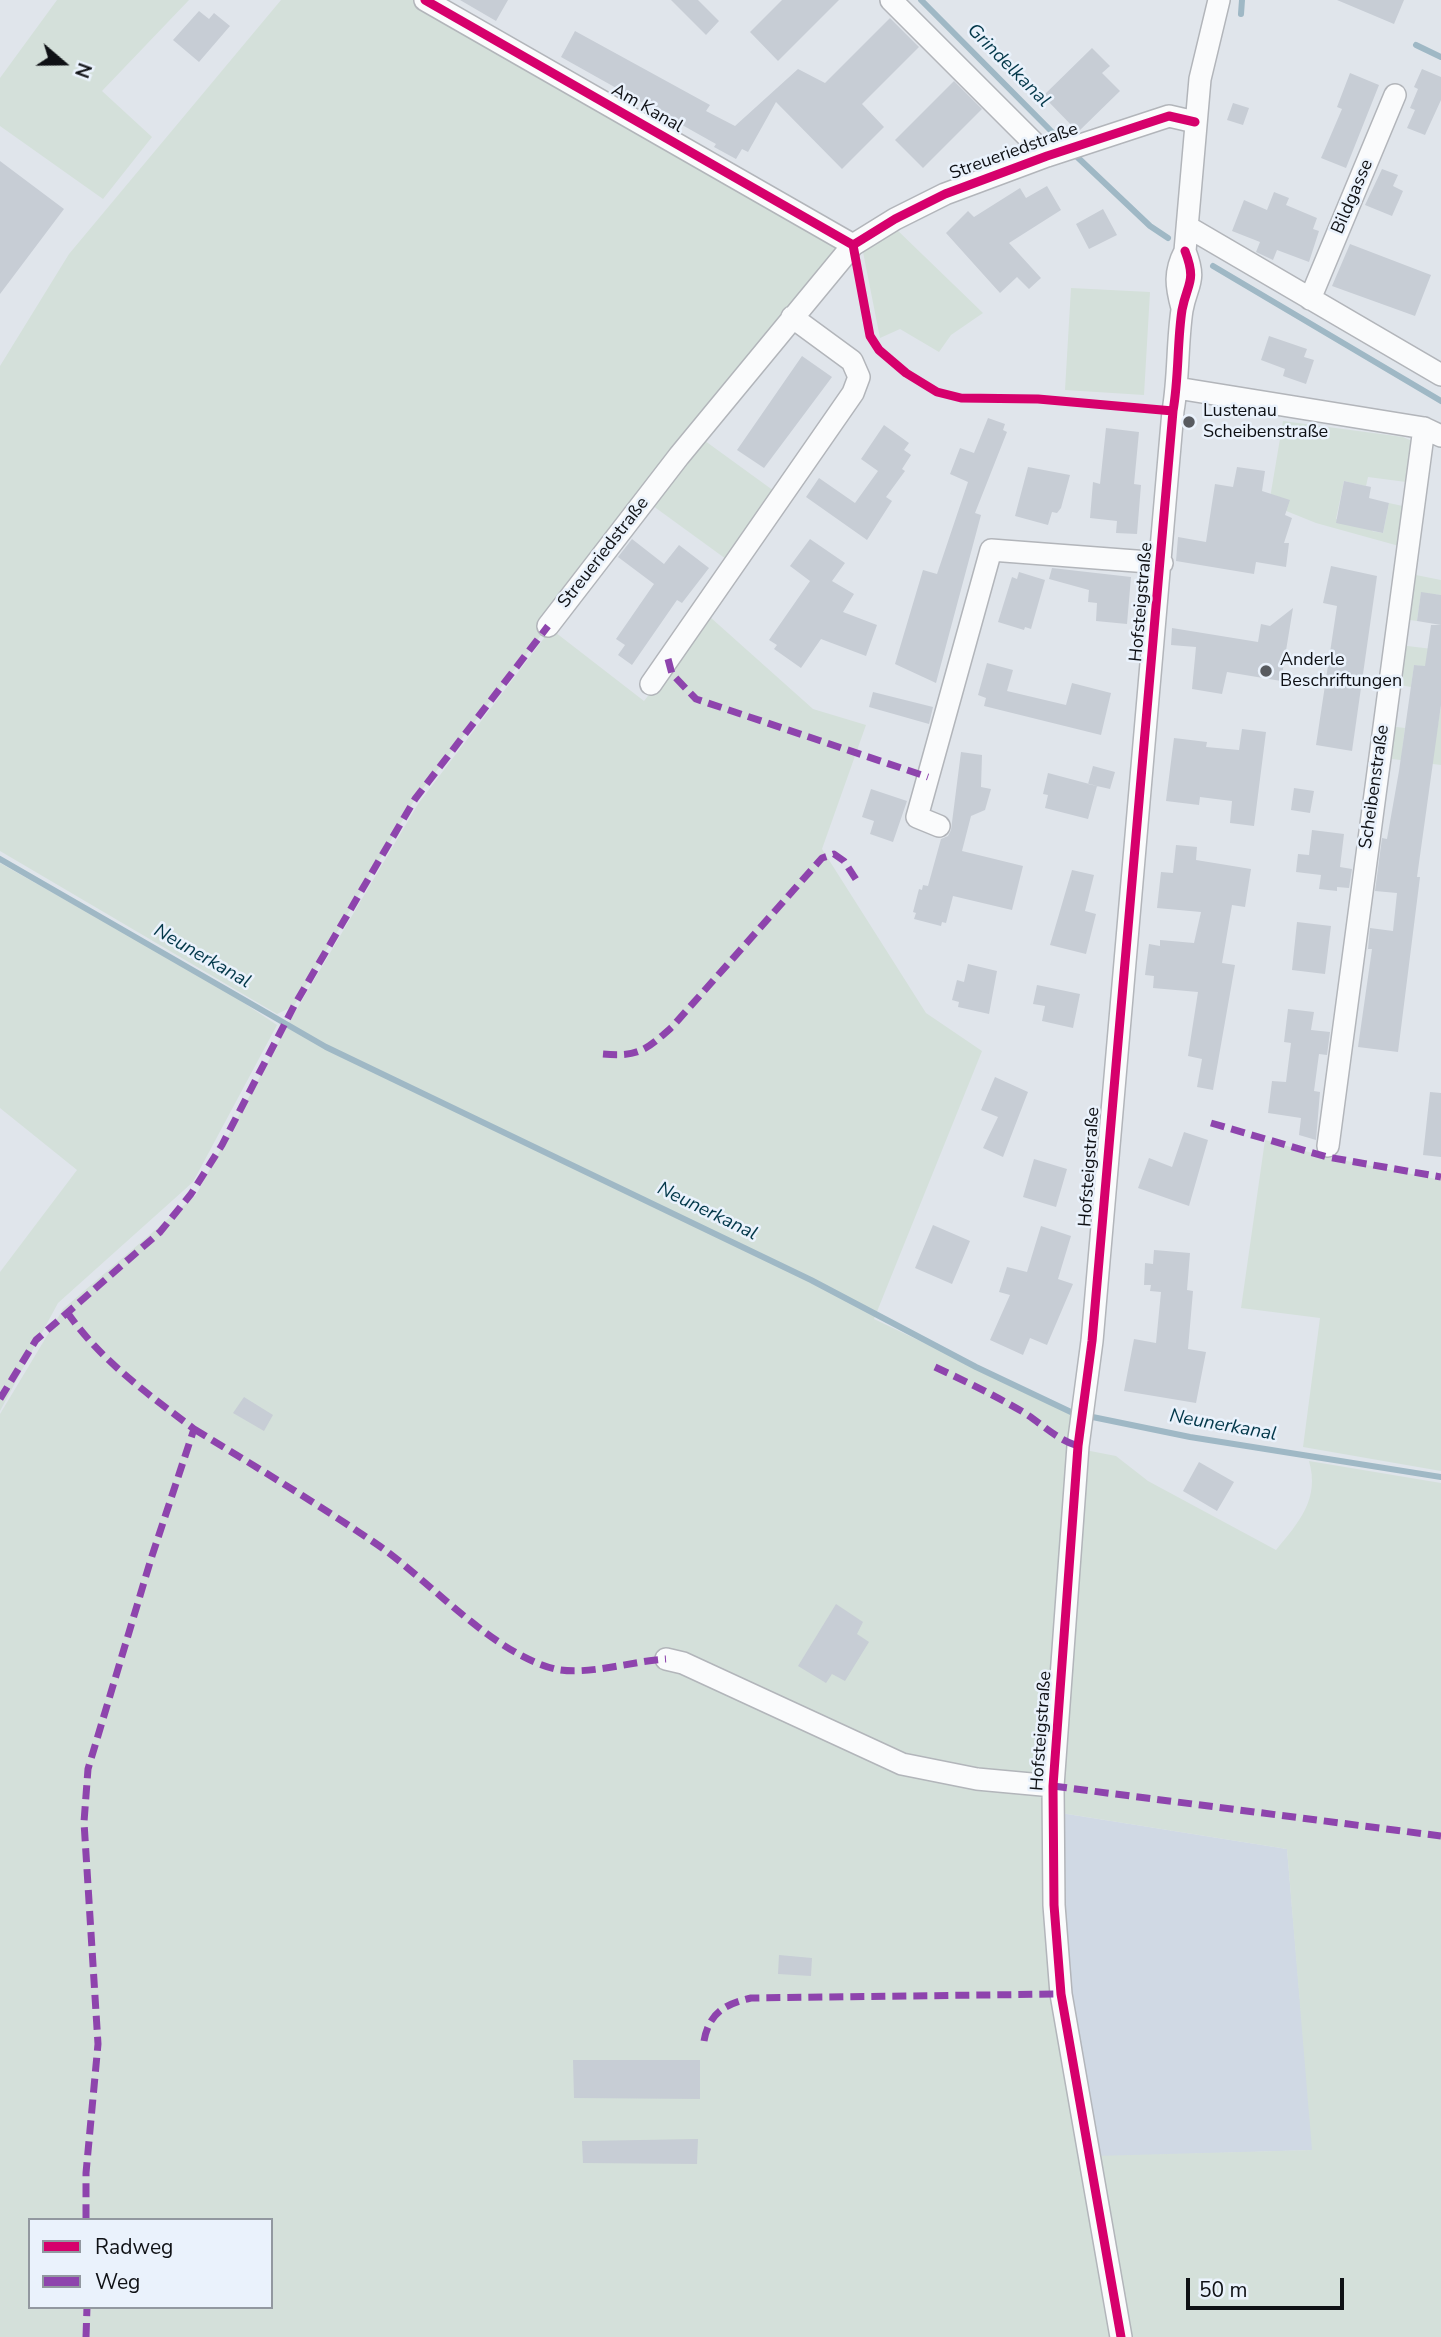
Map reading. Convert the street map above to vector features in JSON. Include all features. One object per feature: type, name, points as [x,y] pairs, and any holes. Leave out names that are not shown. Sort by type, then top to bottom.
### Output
[{"type":"street","name":"Am Kanal","points":[[425,0],[853,245]]},
{"type":"street","name":"Streueriedstraße","points":[[891,0],[1051,155]]},
{"type":"street","name":"Hofsteigstraße","points":[[1121,2337],[1061,1994],[1054,1905],[1053,1786],[1080,1437],[1087,1385],[1177,387],[1182,308],[1176,286],[1177,266],[1185,251],[1188,228],[1195,122],[1204,55],[1219,0]]},
{"type":"street","name":"Bildgasse","points":[[1310,299],[1395,95]]},
{"type":"street","name":"Streueriedstraße","points":[[548,626],[679,456],[853,245],[895,219],[945,194],[1083,143],[1169,116],[1195,122]]},
{"type":"street","points":[[1188,228],[1441,375]]},
{"type":"street","points":[[651,684],[853,393],[859,377],[852,361],[792,317]]},
{"type":"street","name":"Scheibenstraße","points":[[1177,387],[1433,432],[1328,1146]]},
{"type":"street","name":"Hofsteigstraße","points":[[939,826],[917,817],[991,550],[1161,563]]},
{"type":"street","name":"Hofsteigstraße","points":[[666,1659],[682,1663],[902,1764],[977,1779],[1053,1786]]},
{"type":"shaded area","points":[[57,0],[189,0],[102,91],[152,137],[103,199],[0,126],[0,78]]},
{"type":"shaded area","points":[[281,0],[426,0],[853,245],[679,456],[415,799],[294,1006],[277,1014],[0,851],[0,366],[69,254]]},
{"type":"shaded area","points":[[893,226],[983,313],[951,335],[939,352],[900,329],[880,338],[863,252]]},
{"type":"shaded area","points":[[1071,288],[1150,292],[1144,395],[1065,390]]},
{"type":"shaded area","points":[[1283,421],[1403,437],[1412,441],[1406,482],[1368,477],[1366,486],[1344,481],[1336,519],[1373,527],[1372,531],[1383,533],[1389,503],[1407,507],[1399,546],[1316,523],[1269,504]]},
{"type":"shaded area","points":[[701,438],[774,491],[726,559],[649,503]]},
{"type":"shaded area","points":[[1411,574],[1441,580],[1441,595],[1421,593],[1417,621],[1403,619]]},
{"type":"shaded area","points":[[710,617],[813,709],[866,725],[822,849],[926,1013],[982,1051],[874,1319],[1073,1414],[1085,1450],[1116,1456],[1148,1481],[1276,1550],[1305,1509],[1312,1487],[1309,1461],[1441,1483],[1441,2337],[0,2337],[0,1414],[63,1309],[196,1195],[291,1019],[418,804],[551,629],[644,701]],"holes":[[[1061,1813],[1287,1849],[1312,2150],[1095,2156],[1078,2063],[1058,1841]]]},
{"type":"shaded area","points":[[1399,645],[1441,650],[1441,669],[1414,665],[1411,687],[1394,684]]},
{"type":"shaded area","points":[[1441,706],[1441,765],[1384,758],[1388,726],[1405,728],[1402,751],[1433,755]]},
{"type":"shaded area","points":[[0,863],[220,987],[277,1025],[193,1182],[58,1303],[0,1411],[0,1272],[77,1170],[0,1108]]},
{"type":"shaded area","points":[[1265,1140],[1327,1157],[1441,1180],[1441,1471],[1303,1447],[1320,1318],[1241,1308]]},
{"type":"shaded area","points":[[1061,1813],[1287,1849],[1313,2150],[1095,2157],[1078,2063],[1058,1841]]},
{"type":"building","points":[[460,0],[508,0],[496,21]]},
{"type":"building","points":[[671,0],[698,0],[719,21],[706,35]]},
{"type":"building","points":[[782,0],[839,0],[778,61],[750,32]]},
{"type":"building","points":[[1337,0],[1404,0],[1394,24]]},
{"type":"building","points":[[199,11],[209,19],[214,13],[230,26],[199,62],[173,40]]},
{"type":"building","points":[[890,18],[919,47],[862,104],[884,127],[842,169],[776,102],[748,152],[742,149],[736,159],[714,147],[716,144],[561,57],[575,31],[710,105],[706,111],[735,126],[798,69],[825,83]]},
{"type":"building","points":[[1092,48],[1110,66],[1102,73],[1120,91],[1078,132],[1043,96]]},
{"type":"building","points":[[1422,69],[1441,77],[1441,100],[1425,135],[1407,128],[1415,110],[1410,108],[1418,89],[1414,87]]},
{"type":"building","points":[[1350,73],[1379,85],[1346,168],[1321,158],[1342,109],[1337,107]]},
{"type":"building","points":[[954,81],[982,109],[923,168],[895,140]]},
{"type":"building","points":[[1233,103],[1249,108],[1243,125],[1227,120]]},
{"type":"building","points":[[0,161],[64,209],[0,294]]},
{"type":"building","points":[[1382,169],[1398,175],[1393,186],[1403,191],[1392,216],[1365,205]]},
{"type":"building","points":[[1047,186],[1061,210],[1009,243],[1041,278],[1029,289],[1017,277],[1000,293],[946,233],[968,211],[974,217],[1020,188],[1026,198]]},
{"type":"building","points":[[1274,192],[1289,198],[1286,205],[1317,218],[1313,229],[1319,231],[1309,262],[1277,250],[1273,260],[1256,252],[1260,242],[1232,231],[1244,200],[1267,210]]},
{"type":"building","points":[[1103,209],[1117,235],[1089,249],[1076,224]]},
{"type":"building","points":[[1350,244],[1431,275],[1415,316],[1332,286]]},
{"type":"building","points":[[1269,336],[1307,349],[1304,357],[1314,360],[1306,384],[1283,376],[1285,369],[1261,360]]},
{"type":"building","points":[[802,356],[832,377],[764,468],[737,450]]},
{"type":"building","points":[[988,418],[1005,424],[1003,430],[1007,432],[975,513],[981,515],[936,683],[895,664],[923,570],[937,574],[968,482],[950,474],[960,448],[974,453]]},
{"type":"building","points":[[884,425],[909,443],[904,450],[911,455],[902,469],[905,471],[886,497],[892,501],[867,540],[806,497],[819,478],[855,503],[878,471],[861,459]]},
{"type":"building","points":[[1106,428],[1139,432],[1134,484],[1141,485],[1137,534],[1116,533],[1117,521],[1090,518],[1093,482],[1100,484]]},
{"type":"building","points":[[1028,467],[1070,475],[1061,508],[1057,513],[1052,512],[1048,525],[1015,516]]},
{"type":"building","points":[[1237,467],[1265,471],[1262,491],[1290,500],[1285,515],[1292,518],[1284,543],[1289,543],[1286,567],[1256,562],[1254,574],[1176,561],[1178,537],[1206,542],[1215,484],[1233,487]]},
{"type":"building","points":[[1344,481],[1371,487],[1369,498],[1389,503],[1383,533],[1336,523]]},
{"type":"building","points":[[632,539],[664,564],[679,545],[709,568],[682,603],[677,600],[632,665],[618,655],[625,645],[616,639],[654,584],[618,557]]},
{"type":"building","points":[[810,539],[845,563],[832,581],[854,594],[843,612],[877,625],[866,656],[821,639],[801,668],[774,649],[777,645],[769,640],[810,581],[790,566]]},
{"type":"building","points":[[1331,566],[1377,576],[1352,751],[1316,745],[1337,606],[1323,603]]},
{"type":"building","points":[[1052,568],[1131,577],[1127,624],[1096,621],[1097,603],[1088,602],[1089,590],[1049,579]]},
{"type":"building","points":[[1019,572],[1045,580],[1031,629],[1025,627],[1024,630],[998,622],[1012,577],[1017,579]]},
{"type":"building","points":[[1421,592],[1441,595],[1441,625],[1417,621]]},
{"type":"building","points":[[1293,608],[1281,681],[1227,672],[1222,694],[1192,689],[1196,647],[1171,645],[1172,628],[1258,642],[1261,624],[1270,626]]},
{"type":"building","points":[[1431,625],[1441,625],[1441,705],[1417,877],[1420,877],[1398,1052],[1358,1047],[1372,949],[1368,949],[1370,928],[1393,931],[1397,893],[1375,891],[1382,838],[1387,839],[1399,771],[1414,665],[1425,666]]},
{"type":"building","points":[[987,663],[1013,670],[1007,691],[1066,705],[1072,683],[1111,693],[1101,735],[984,706],[986,698],[978,695]]},
{"type":"building","points":[[873,692],[933,707],[929,724],[869,707]]},
{"type":"building","points":[[1242,729],[1266,732],[1254,826],[1230,823],[1232,801],[1200,797],[1199,805],[1166,801],[1174,738],[1207,742],[1206,747],[1239,750]]},
{"type":"building","points":[[961,752],[982,755],[981,787],[991,789],[985,810],[971,816],[962,851],[1023,866],[1012,910],[953,896],[946,923],[942,922],[941,926],[914,919],[916,913],[913,912],[919,889],[922,890],[923,885],[928,886],[941,839],[948,836],[951,830]]},
{"type":"building","points":[[1093,766],[1115,772],[1110,789],[1088,784]]},
{"type":"building","points":[[1048,773],[1097,786],[1088,819],[1045,808],[1048,795],[1043,794]]},
{"type":"building","points":[[1294,788],[1314,791],[1310,813],[1291,810]]},
{"type":"building","points":[[871,789],[907,801],[893,842],[870,834],[874,821],[862,817]]},
{"type":"building","points":[[1312,830],[1344,834],[1340,867],[1352,869],[1349,888],[1337,887],[1337,891],[1319,889],[1321,875],[1296,872],[1298,854],[1309,855]]},
{"type":"building","points":[[1176,845],[1197,847],[1196,860],[1251,869],[1245,907],[1232,905],[1222,963],[1235,965],[1213,1090],[1197,1087],[1202,1059],[1188,1056],[1198,992],[1153,988],[1154,976],[1145,975],[1149,944],[1160,946],[1160,940],[1194,943],[1201,912],[1157,908],[1161,872],[1173,873]]},
{"type":"building","points":[[1072,870],[1094,875],[1085,911],[1096,914],[1086,954],[1050,945]]},
{"type":"building","points":[[1297,922],[1331,926],[1325,974],[1292,970]]},
{"type":"building","points":[[968,964],[997,971],[989,1014],[958,1007],[959,1002],[952,1000],[957,980],[964,982]]},
{"type":"building","points":[[1037,985],[1080,994],[1073,1028],[1042,1021],[1045,1006],[1033,1004]]},
{"type":"building","points":[[1288,1009],[1314,1012],[1311,1030],[1330,1032],[1327,1055],[1319,1054],[1314,1091],[1320,1092],[1316,1140],[1299,1135],[1301,1118],[1268,1113],[1272,1081],[1286,1082],[1291,1043],[1284,1042]]},
{"type":"building","points":[[995,1077],[1028,1092],[1003,1157],[983,1148],[998,1117],[981,1110]]},
{"type":"building","points":[[1430,1092],[1441,1093],[1441,1157],[1423,1155]]},
{"type":"building","points":[[1184,1132],[1208,1140],[1189,1206],[1138,1188],[1149,1158],[1172,1167]]},
{"type":"building","points":[[1034,1159],[1067,1169],[1056,1207],[1023,1197]]},
{"type":"building","points":[[933,1225],[970,1241],[952,1284],[915,1268]]},
{"type":"building","points":[[1041,1226],[1071,1236],[1058,1279],[1073,1284],[1047,1345],[1030,1338],[1023,1355],[990,1340],[1010,1295],[999,1292],[1007,1267],[1027,1272]]},
{"type":"building","points":[[1154,1250],[1190,1253],[1187,1290],[1193,1291],[1188,1349],[1206,1352],[1196,1403],[1124,1391],[1134,1339],[1156,1343],[1161,1292],[1150,1291],[1151,1285],[1144,1285],[1145,1263],[1153,1264]]},
{"type":"building","points":[[244,1397],[273,1415],[264,1431],[233,1413]]},
{"type":"building","points":[[1199,1462],[1234,1482],[1217,1511],[1183,1491]]},
{"type":"building","points":[[836,1604],[863,1622],[857,1634],[869,1642],[845,1681],[832,1674],[826,1683],[798,1666]]},
{"type":"building","points":[[779,1955],[812,1958],[811,1976],[778,1974]]},
{"type":"building","points":[[573,2060],[700,2060],[700,2099],[574,2098]]},
{"type":"building","points":[[698,2139],[697,2164],[583,2163],[582,2141]]},
{"type":"waterway","name":"Grindelkanal","points":[[921,0],[1065,145]]},
{"type":"waterway","points":[[1241,14],[1242,0]]},
{"type":"waterway","points":[[1416,45],[1441,57]]},
{"type":"waterway","name":"Grindelkanal","points":[[1073,153],[1150,226],[1168,238]]},
{"type":"waterway","name":"Grindelkanal","points":[[1213,266],[1441,401]]},
{"type":"waterway","name":"Neunerkanal","points":[[0,859],[326,1047],[811,1280],[976,1367],[1073,1413],[1190,1437],[1441,1477]]},
{"type":"marked path","points":[[0,1399],[36,1340],[160,1232],[191,1194],[222,1145],[294,1006],[415,799],[548,626]]},
{"type":"marked path","points":[[668,659],[672,674],[696,699],[928,777]]},
{"type":"marked path","points":[[603,1054],[634,1053],[672,1027],[822,858],[834,854],[844,861],[857,881]]},
{"type":"marked path","points":[[1211,1123],[1327,1157],[1441,1177]]},
{"type":"marked path","points":[[67,1312],[80,1330],[110,1361],[194,1429],[151,1559],[88,1769],[84,1822],[98,2044],[86,2173],[86,2218]]},
{"type":"marked path","points":[[935,1367],[1012,1406],[1078,1446]]},
{"type":"marked path","points":[[194,1429],[378,1545],[485,1632],[531,1661],[555,1669],[581,1671],[666,1659]]},
{"type":"marked path","points":[[1053,1786],[1441,1836]]},
{"type":"marked path","points":[[704,2041],[710,2023],[720,2011],[733,2003],[751,1998],[1061,1994]]},
{"type":"marked path","points":[[86,2337],[87,2309]]},
{"type":"cycle path","points":[[425,0],[853,245]]},
{"type":"cycle path","points":[[853,245],[895,219],[945,194],[1047,156],[1169,116],[1195,122]]},
{"type":"cycle path","points":[[853,245],[870,336],[879,350],[906,373],[937,392],[961,398],[1038,399],[1173,411]]},
{"type":"cycle path","points":[[1121,2337],[1061,1994],[1054,1905],[1053,1786],[1078,1446],[1092,1341],[1180,322],[1191,276],[1185,251]]},
{"type":"place","name":"Lustenau Scheibenstraße","points":[[1189,422]]},
{"type":"place","name":"Anderle Beschriftungen","points":[[1266,671]]}]
